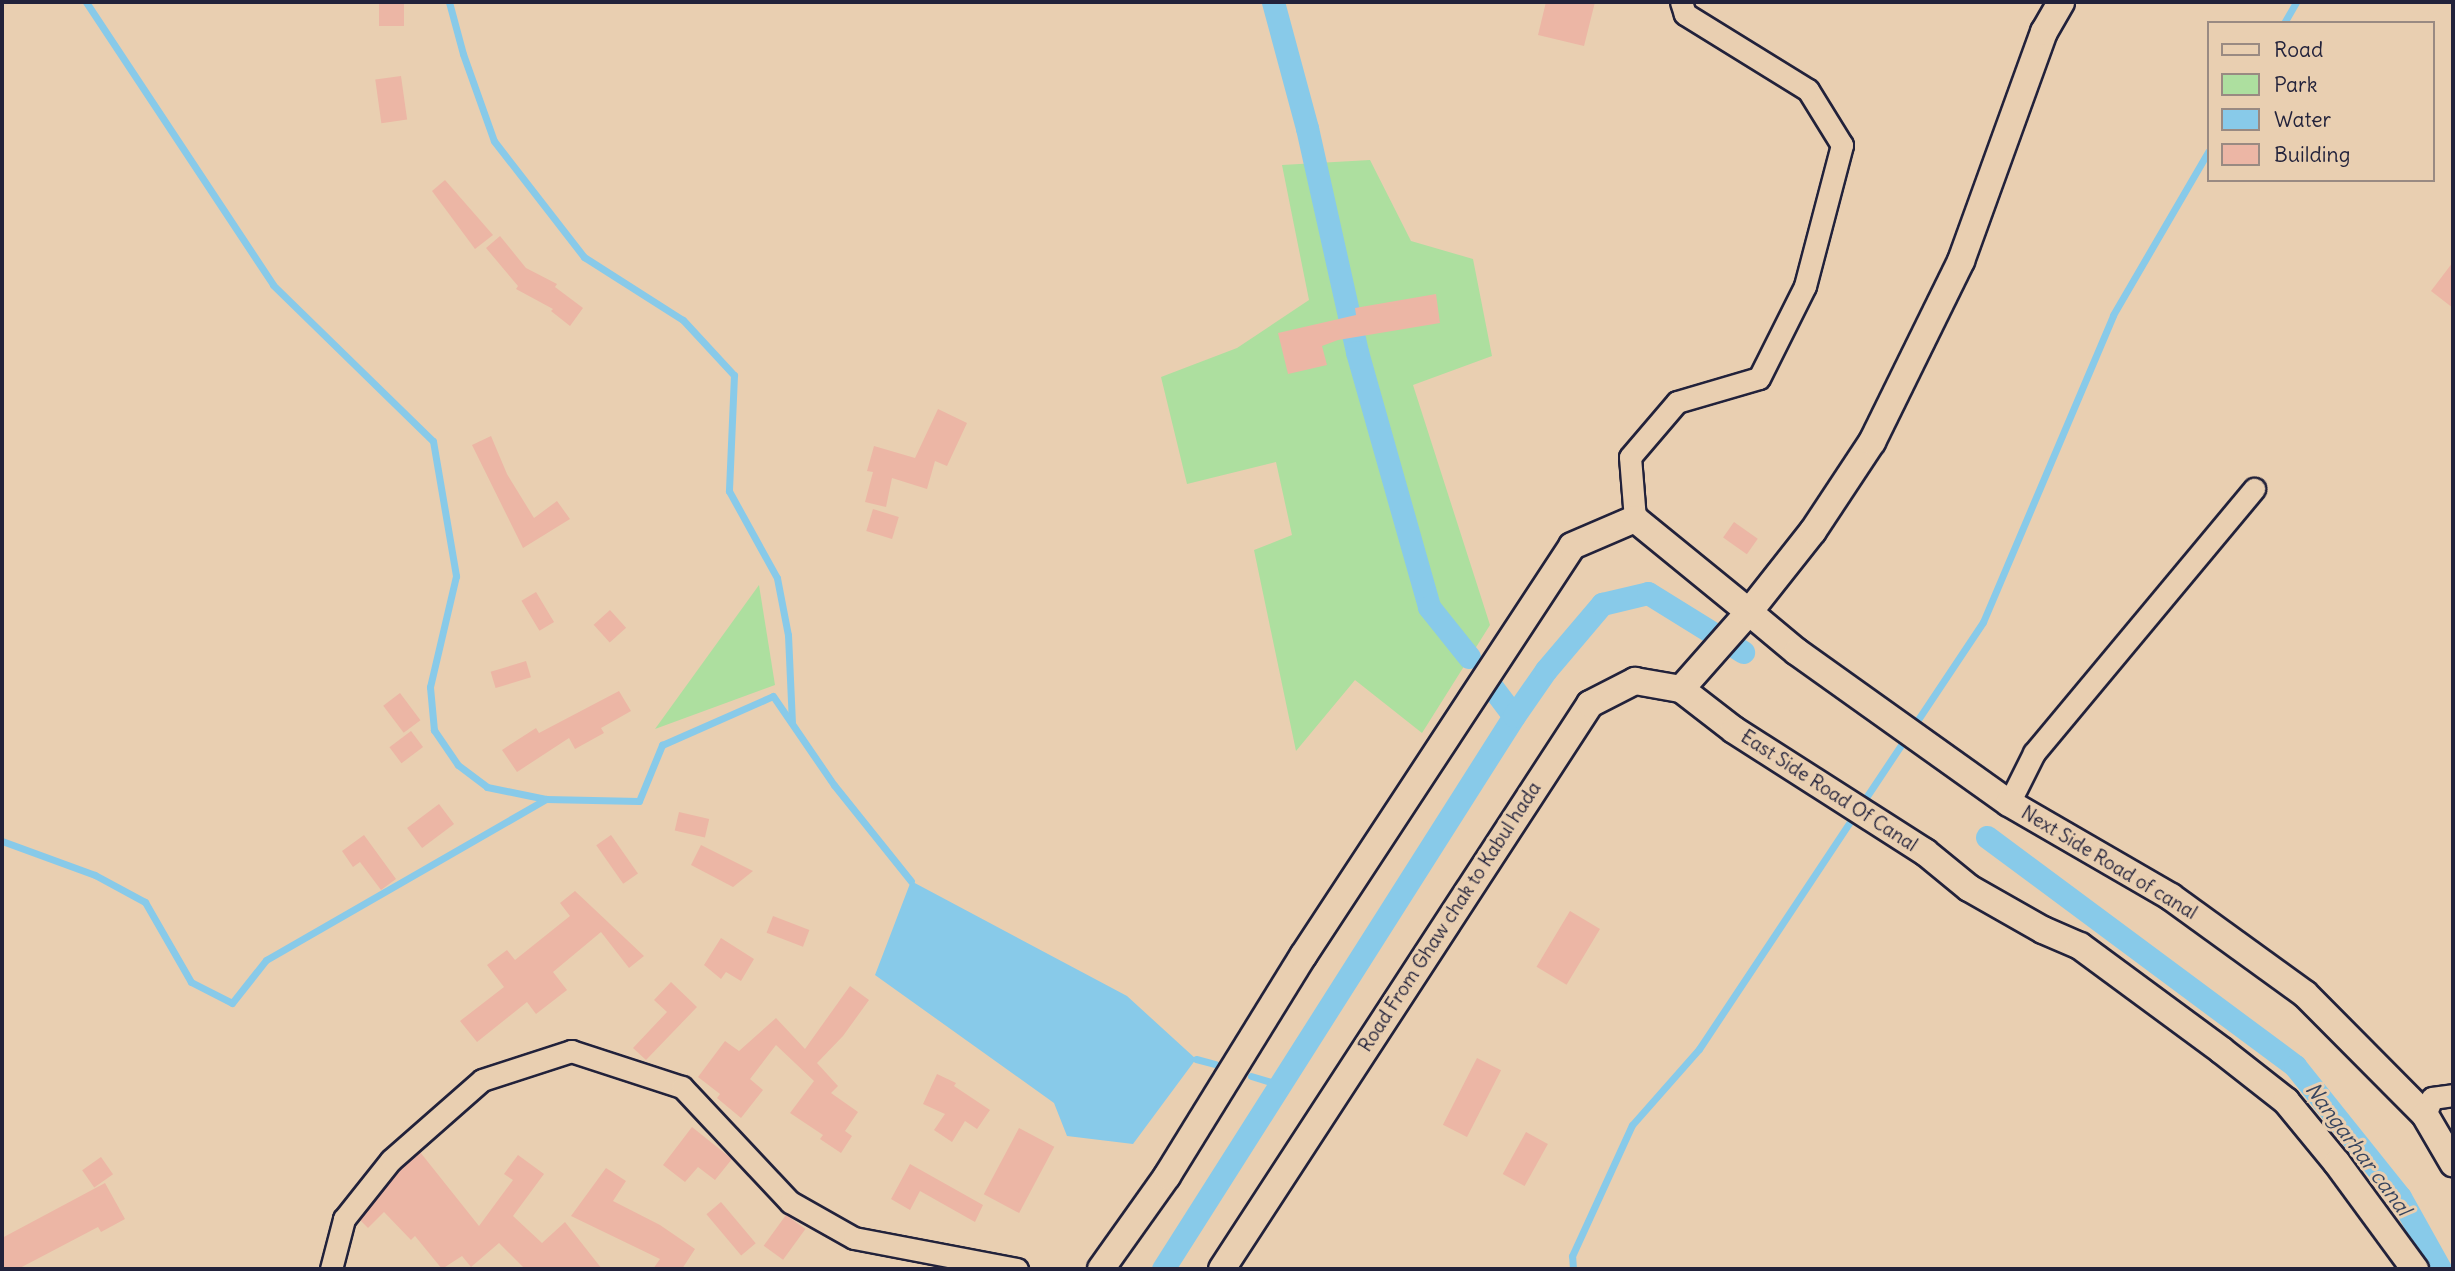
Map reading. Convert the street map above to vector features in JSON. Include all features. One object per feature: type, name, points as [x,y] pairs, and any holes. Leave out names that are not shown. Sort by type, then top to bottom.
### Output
[{"type":"street","points":[[1101,1269],[1167,1176],[1303,956],[1572,545],[1635,519],[1630,457],[1677,402],[1759,379],[1805,286],[1842,145],[1808,90],[1685,14],[1681,2]]},
{"type":"street","points":[[1689,681],[1745,618],[1813,531],[1871,442],[1961,261],[2044,32],[2061,2]]},
{"type":"street","points":[[2009,803],[2034,752],[2254,489]]},
{"type":"street","name":"Next Side Road of canal","points":[[1635,519],[1745,618],[2009,803],[2171,897],[2305,994],[2425,1115],[2453,1163]]},
{"type":"street","name":"Road From Ghaw chak to Kabul hada","points":[[1222,1269],[1590,704],[1635,681],[1689,681],[1734,730]]},
{"type":"street","name":"East Side Road Of Canal","points":[[1734,730],[1925,852],[1969,888],[2043,930],[2080,946],[2286,1101],[2337,1163],[2415,1269]]},
{"type":"street","points":[[331,1269],[344,1219],[391,1160],[482,1080],[571,1051],[682,1087],[790,1202],[855,1238],[1017,1269]]},
{"type":"street","points":[[2425,1115],[2432,1098],[2453,1095]]},
{"type":"green space","points":[[1370,160],[1411,241],[1473,259],[1492,356],[1413,385],[1490,625],[1422,733],[1355,680],[1296,751],[1254,550],[1292,535],[1276,462],[1187,484],[1161,377],[1237,348],[1309,300],[1282,165]]},
{"type":"green space","points":[[759,585],[775,685],[655,729]]},
{"type":"water","points":[[911,881],[1127,996],[1196,1059],[1133,1144],[1067,1136],[1054,1103],[875,975]]},
{"type":"building","points":[[379,2],[404,2],[404,26],[379,26]]},
{"type":"building","points":[[1546,2],[1595,2],[1584,46],[1538,35]]},
{"type":"building","points":[[401,76],[407,120],[381,123],[375,80]]},
{"type":"building","points":[[445,180],[493,235],[475,249],[432,191]]},
{"type":"building","points":[[500,236],[526,268],[557,284],[555,287],[583,308],[570,326],[551,311],[553,309],[516,289],[518,286],[486,248]]},
{"type":"building","points":[[2453,262],[2453,308],[2431,291]]},
{"type":"building","points":[[1436,294],[1440,323],[1338,340],[1322,346],[1327,365],[1288,374],[1278,333],[1356,315],[1355,308]]},
{"type":"building","points":[[938,409],[967,423],[947,466],[935,461],[927,489],[892,478],[886,507],[865,502],[873,472],[867,471],[874,446],[915,458]]},
{"type":"building","points":[[491,436],[507,474],[534,518],[557,501],[570,519],[523,548],[472,445]]},
{"type":"building","points":[[873,509],[899,517],[892,539],[866,531]]},
{"type":"building","points":[[1734,522],[1758,539],[1747,554],[1723,538]]},
{"type":"building","points":[[536,592],[554,622],[539,631],[521,601]]},
{"type":"building","points":[[610,610],[626,628],[610,643],[594,625]]},
{"type":"building","points":[[526,661],[531,677],[496,688],[491,672]]},
{"type":"building","points":[[619,691],[631,711],[601,728],[604,733],[575,749],[569,738],[517,772],[502,750],[536,728],[539,733]]},
{"type":"building","points":[[400,693],[420,720],[404,733],[383,706]]},
{"type":"building","points":[[411,731],[423,747],[401,763],[389,747]]},
{"type":"building","points":[[439,804],[454,824],[422,848],[407,828]]},
{"type":"building","points":[[679,812],[709,819],[705,837],[675,831]]},
{"type":"building","points":[[364,835],[396,879],[381,890],[360,862],[353,867],[342,851]]},
{"type":"building","points":[[611,835],[638,874],[623,884],[596,845]]},
{"type":"building","points":[[701,845],[753,871],[733,887],[691,865]]},
{"type":"building","points":[[575,891],[644,956],[629,968],[601,932],[553,972],[567,990],[536,1014],[527,1002],[477,1042],[460,1021],[504,987],[487,965],[507,950],[515,960],[570,916],[560,903]]},
{"type":"building","points":[[1570,911],[1600,929],[1567,985],[1537,967]]},
{"type":"building","points":[[773,916],[809,930],[803,947],[767,933]]},
{"type":"building","points":[[721,938],[754,959],[741,981],[726,972],[721,979],[704,965]]},
{"type":"building","points":[[671,982],[697,1007],[646,1060],[633,1048],[667,1012],[654,1000]]},
{"type":"building","points":[[850,986],[869,1000],[843,1036],[817,1063],[838,1086],[831,1093],[858,1112],[845,1131],[852,1136],[841,1153],[820,1139],[823,1135],[790,1113],[814,1081],[776,1045],[750,1079],[763,1090],[741,1118],[717,1098],[720,1094],[698,1077],[725,1041],[739,1051],[776,1018],[805,1049]]},
{"type":"building","points":[[1477,1058],[1501,1070],[1467,1137],[1443,1125]]},
{"type":"building","points":[[937,1074],[956,1083],[954,1086],[990,1110],[977,1129],[965,1121],[952,1142],[934,1130],[945,1114],[923,1104]]},
{"type":"building","points":[[692,1127],[732,1159],[715,1180],[698,1167],[685,1182],[663,1165]]},
{"type":"building","points":[[1019,1128],[1054,1147],[1019,1213],[984,1194]]},
{"type":"building","points":[[1526,1132],[1548,1144],[1525,1186],[1503,1174]]},
{"type":"building","points":[[420,1152],[479,1226],[513,1180],[504,1174],[518,1155],[544,1174],[513,1216],[542,1243],[565,1222],[602,1269],[525,1269],[499,1243],[471,1267],[462,1256],[442,1269],[415,1236],[411,1240],[384,1212],[368,1228],[360,1220],[401,1169]]},
{"type":"building","points":[[101,1157],[113,1174],[94,1187],[82,1170]]},
{"type":"building","points":[[910,1164],[983,1205],[975,1222],[920,1191],[910,1210],[891,1199]]},
{"type":"building","points":[[606,1168],[626,1181],[613,1201],[660,1225],[695,1249],[682,1269],[653,1269],[660,1259],[571,1216]]},
{"type":"building","points":[[105,1183],[125,1219],[101,1232],[98,1227],[18,1269],[2,1269],[2,1238]]},
{"type":"building","points":[[721,1202],[756,1243],[741,1256],[706,1214]]},
{"type":"building","points":[[786,1215],[805,1229],[783,1260],[764,1246]]},
{"type":"waterway","points":[[86,2],[273,285],[433,441],[456,576],[430,687],[434,730],[458,765],[487,787],[546,799]]},
{"type":"waterway","points":[[449,2],[463,54],[494,141],[584,257],[683,320],[734,375],[729,491],[777,578],[788,635],[792,722]]},
{"type":"waterway","points":[[1273,2],[1307,128],[1357,352],[1429,607],[1469,657]]},
{"type":"waterway","points":[[2285,21],[2296,2]]},
{"type":"waterway","points":[[1861,805],[1983,622],[2113,315],[2206,155]]},
{"type":"waterway","points":[[1163,1269],[1514,716],[1546,670],[1602,604],[1648,593],[1743,652]]},
{"type":"waterway","points":[[1492,687],[1514,716]]},
{"type":"waterway","points":[[2,841],[95,875],[145,902],[191,982],[232,1003],[266,960],[546,799],[639,801],[662,745],[773,696],[834,785],[911,881]]},
{"type":"waterway","points":[[1573,1269],[1572,1256],[1632,1125],[1699,1049],[1855,814]]},
{"type":"waterway","name":"Nangarhar canal","points":[[1987,837],[2295,1066],[2400,1197],[2440,1269]]},
{"type":"waterway","points":[[1196,1059],[1215,1064]]},
{"type":"waterway","points":[[1251,1076],[1280,1085]]}]
